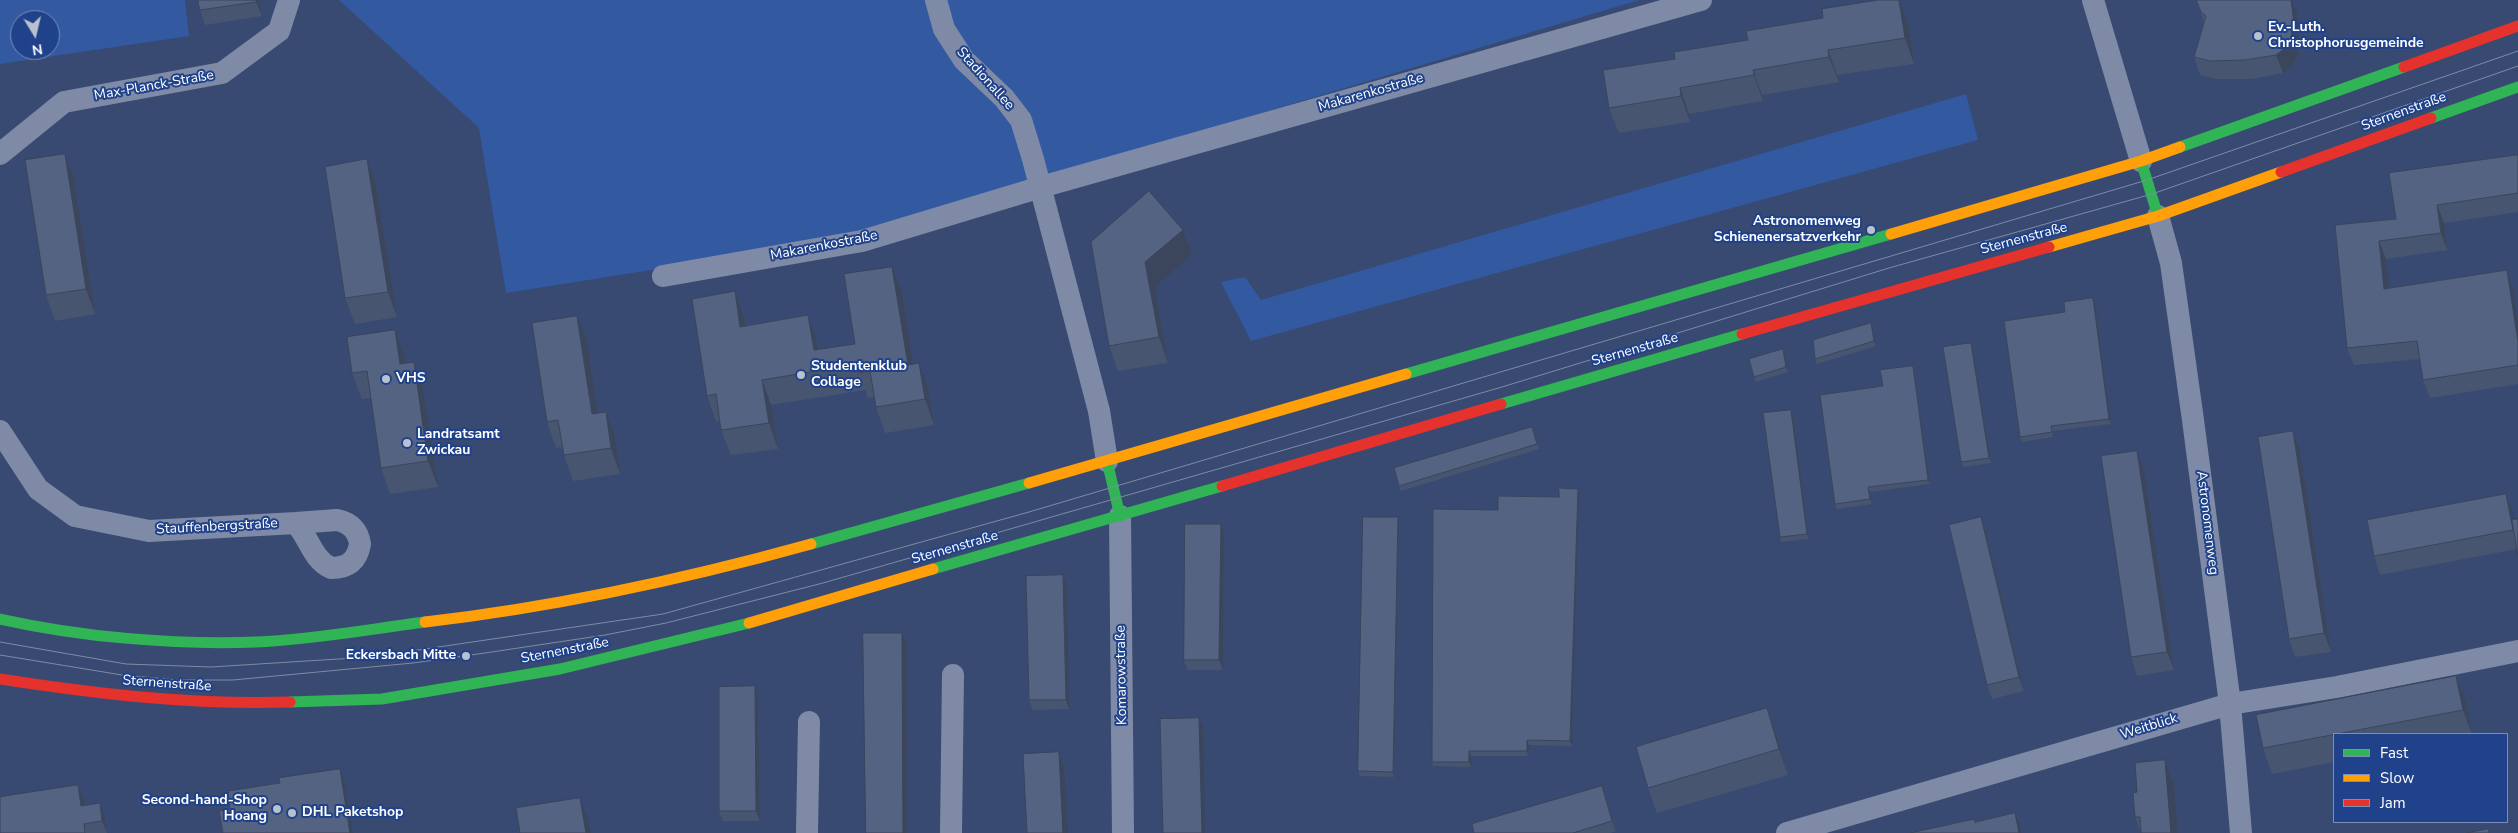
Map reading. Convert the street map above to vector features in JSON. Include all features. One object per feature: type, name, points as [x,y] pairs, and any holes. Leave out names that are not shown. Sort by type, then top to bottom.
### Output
[{"type":"street","name":"Max-Planck-Straße","points":[[0,154],[64,102],[222,73],[279,31],[289,0]]},
{"type":"street","name":"Stadionallee","points":[[936,0],[944,29],[964,60],[1004,98],[1020,120],[1040,187]]},
{"type":"street","name":"Makarenkostraße","points":[[663,276],[862,241],[1040,187],[1701,0]]},
{"type":"street","points":[[2093,0],[2158,216]]},
{"type":"street","points":[[0,620],[32,626],[170,642],[247,642],[478,616],[613,592],[743,563],[1107,461],[2141,161],[2518,26]]},
{"type":"street","name":"Sternenstraße","points":[[0,679],[82,692],[169,701],[272,703],[382,699],[560,669],[732,628],[1877,295],[2158,216],[2518,86]]},
{"type":"street","points":[[1040,187],[1099,411],[1107,461],[1120,516]]},
{"type":"street","name":"Astronomenweg","points":[[2158,216],[2171,263],[2230,704],[2241,833]]},
{"type":"street","name":"Stauffenbergstraße","points":[[0,431],[38,489],[75,516],[149,531],[296,523]]},
{"type":"street","name":"Komarowstraße","points":[[1120,516],[1123,833]]},
{"type":"street","name":"Weitblick","points":[[1787,833],[2230,704],[2337,687],[2518,651]]},
{"type":"street","points":[[951,833],[953,675]]},
{"type":"street","points":[[807,833],[809,722]]},
{"type":"shaded area","points":[[0,0],[185,0],[189,36],[60,55],[60,10],[10,10],[10,60],[27,60],[0,64]]},
{"type":"shaded area","points":[[339,0],[1639,0],[834,241],[506,293],[479,128]]},
{"type":"shaded area","points":[[1966,94],[1978,140],[1251,341],[1221,282],[1245,277],[1261,300]]},
{"type":"building","points":[[198,0],[256,0],[256,2],[200,10]]},
{"type":"building","points":[[1879,0],[1899,0],[1905,38],[1828,50],[1829,57],[1753,70],[1754,75],[1680,88],[1681,96],[1609,108],[1603,70],[1675,59],[1674,52],[1748,40],[1746,31],[1823,18],[1822,9]]},
{"type":"building","name":"Ev.-Luth. Christophorusgemeinde","points":[[2197,0],[2291,0],[2294,23],[2291,37],[2285,48],[2276,55],[2245,60],[2210,61],[2194,57],[2206,16],[2201,12]]},
{"type":"building","points":[[65,154],[86,289],[46,295],[25,160]]},
{"type":"building","points":[[2518,155],[2518,193],[2437,205],[2441,233],[2379,241],[2384,289],[2507,270],[2518,342],[2518,365],[2423,380],[2417,341],[2347,348],[2335,225],[2396,219],[2389,173]]},
{"type":"building","points":[[367,159],[388,292],[345,298],[325,167]]},
{"type":"building","points":[[1149,191],[1183,230],[1145,262],[1159,337],[1109,346],[1091,242]]},
{"type":"building","points":[[892,267],[908,365],[919,363],[925,399],[876,407],[870,371],[859,373],[858,364],[762,380],[769,423],[721,430],[716,394],[707,396],[692,299],[735,291],[740,327],[808,315],[814,350],[855,344],[844,274]]},
{"type":"building","points":[[2093,298],[2109,419],[2051,426],[2052,432],[2020,437],[2004,321],[2065,312],[2064,302]]},
{"type":"building","points":[[577,316],[592,414],[606,412],[611,448],[564,455],[558,420],[547,422],[532,323]]},
{"type":"building","points":[[1871,323],[1874,341],[1815,359],[1813,340]]},
{"type":"building","name":"Landratsamt Zwickau","points":[[395,330],[400,364],[414,362],[428,461],[381,468],[367,371],[352,373],[347,337]]},
{"type":"building","points":[[1971,343],[1989,458],[1961,462],[1943,347]]},
{"type":"building","points":[[1783,349],[1786,367],[1754,377],[1749,359]]},
{"type":"building","points":[[1913,366],[1928,480],[1868,487],[1870,499],[1835,504],[1820,395],[1883,386],[1880,370]]},
{"type":"building","points":[[1791,410],[1807,534],[1780,537],[1763,413]]},
{"type":"building","points":[[1532,427],[1537,444],[1399,486],[1394,468]]},
{"type":"building","points":[[2293,431],[2324,633],[2289,639],[2258,437]]},
{"type":"building","points":[[2137,451],[2167,652],[2131,657],[2101,456]]},
{"type":"building","points":[[1559,488],[1578,489],[1570,741],[1527,740],[1527,751],[1469,751],[1469,762],[1432,762],[1433,509],[1498,510],[1498,496],[1559,497]]},
{"type":"building","points":[[2506,494],[2513,530],[2374,556],[2367,520]]},
{"type":"building","points":[[1363,517],[1398,517],[1393,772],[1358,771]]},
{"type":"building","points":[[1981,517],[2019,677],[1987,685],[1949,525]]},
{"type":"building","points":[[2518,519],[2518,557],[2512,520]]},
{"type":"building","points":[[1185,524],[1221,524],[1219,660],[1184,660]]},
{"type":"building","points":[[1063,575],[1066,700],[1029,700],[1026,576]]},
{"type":"building","points":[[863,633],[902,633],[903,833],[866,833]]},
{"type":"building","points":[[2456,676],[2463,710],[2342,733],[2333,733],[2333,735],[2263,748],[2256,715]]},
{"type":"building","points":[[755,686],[756,811],[719,811],[719,687]]},
{"type":"building","points":[[1767,708],[1779,749],[1648,788],[1636,747]]},
{"type":"building","points":[[1199,718],[1202,833],[1163,833],[1160,719]]},
{"type":"building","points":[[1059,752],[1063,833],[1027,833],[1023,754]]},
{"type":"building","points":[[2165,760],[2171,833],[2141,833],[2140,817],[2135,817],[2133,793],[2137,792],[2135,763]]},
{"type":"building","points":[[340,769],[350,833],[223,833],[219,811],[230,809],[228,791],[280,783],[279,778]]},
{"type":"building","points":[[78,785],[81,806],[100,803],[102,821],[84,824],[85,833],[0,833],[0,797]]},
{"type":"building","points":[[1602,786],[1612,821],[1573,833],[1474,833],[1472,824]]},
{"type":"building","points":[[580,798],[586,833],[520,833],[516,808]]},
{"type":"building","points":[[2015,813],[2019,833],[1910,833],[1974,819],[1975,822]]},
{"type":"building","points":[[2488,829],[2489,833],[2467,833]]},
{"type":"tram line","points":[[0,642],[126,664],[211,667],[370,657],[663,614],[1029,512],[2147,180],[2518,51]]},
{"type":"tram line","points":[[0,655],[122,675],[177,680],[233,680],[413,663],[605,635],[666,623],[823,583],[1502,387],[1889,268],[2152,194],[2518,66]]},
{"type":"traffic: fast","points":[[2180,147],[2404,67]]},
{"type":"traffic: fast","points":[[2431,118],[2518,87]]},
{"type":"traffic: fast","points":[[2141,161],[2158,216]]},
{"type":"traffic: fast","points":[[1406,374],[1891,234]]},
{"type":"traffic: fast","points":[[1501,404],[1742,334]]},
{"type":"traffic: fast","points":[[1107,461],[1120,516]]},
{"type":"traffic: fast","points":[[811,544],[1029,483]]},
{"type":"traffic: fast","points":[[933,569],[1222,486]]},
{"type":"traffic: fast","points":[[0,619],[62,631],[95,635],[160,641],[224,643],[298,639],[425,622]]},
{"type":"traffic: fast","points":[[290,702],[382,699],[560,669],[749,623]]},
{"type":"traffic: slow","points":[[1891,234],[2141,161],[2180,147]]},
{"type":"traffic: slow","points":[[2049,247],[2158,216],[2281,172]]},
{"type":"traffic: slow","points":[[1029,483],[1406,374]]},
{"type":"traffic: slow","points":[[425,622],[571,600],[716,569],[811,544]]},
{"type":"traffic: slow","points":[[749,623],[933,569]]},
{"type":"traffic: jam","points":[[2404,67],[2518,26]]},
{"type":"traffic: jam","points":[[2281,172],[2431,118]]},
{"type":"traffic: jam","points":[[1742,334],[2049,247]]},
{"type":"traffic: jam","points":[[1222,486],[1501,404]]},
{"type":"traffic: jam","points":[[0,679],[72,689],[180,700],[290,702]]},
{"type":"place","name":"Ev.-Luth. Christophorusgemeinde","points":[[2258,36]]},
{"type":"place","name":"Astronomenweg Schienenersatzverkehr","points":[[1871,230]]},
{"type":"place","name":"Studentenklub Collage","points":[[801,375]]},
{"type":"place","name":"VHS","points":[[386,379]]},
{"type":"place","name":"Landratsamt Zwickau","points":[[407,443]]},
{"type":"place","name":"Eckersbach Mitte","points":[[466,656]]},
{"type":"place","name":"Second-hand-Shop Hoang","points":[[277,809]]},
{"type":"place","name":"DHL Paketshop","points":[[292,813]]}]
